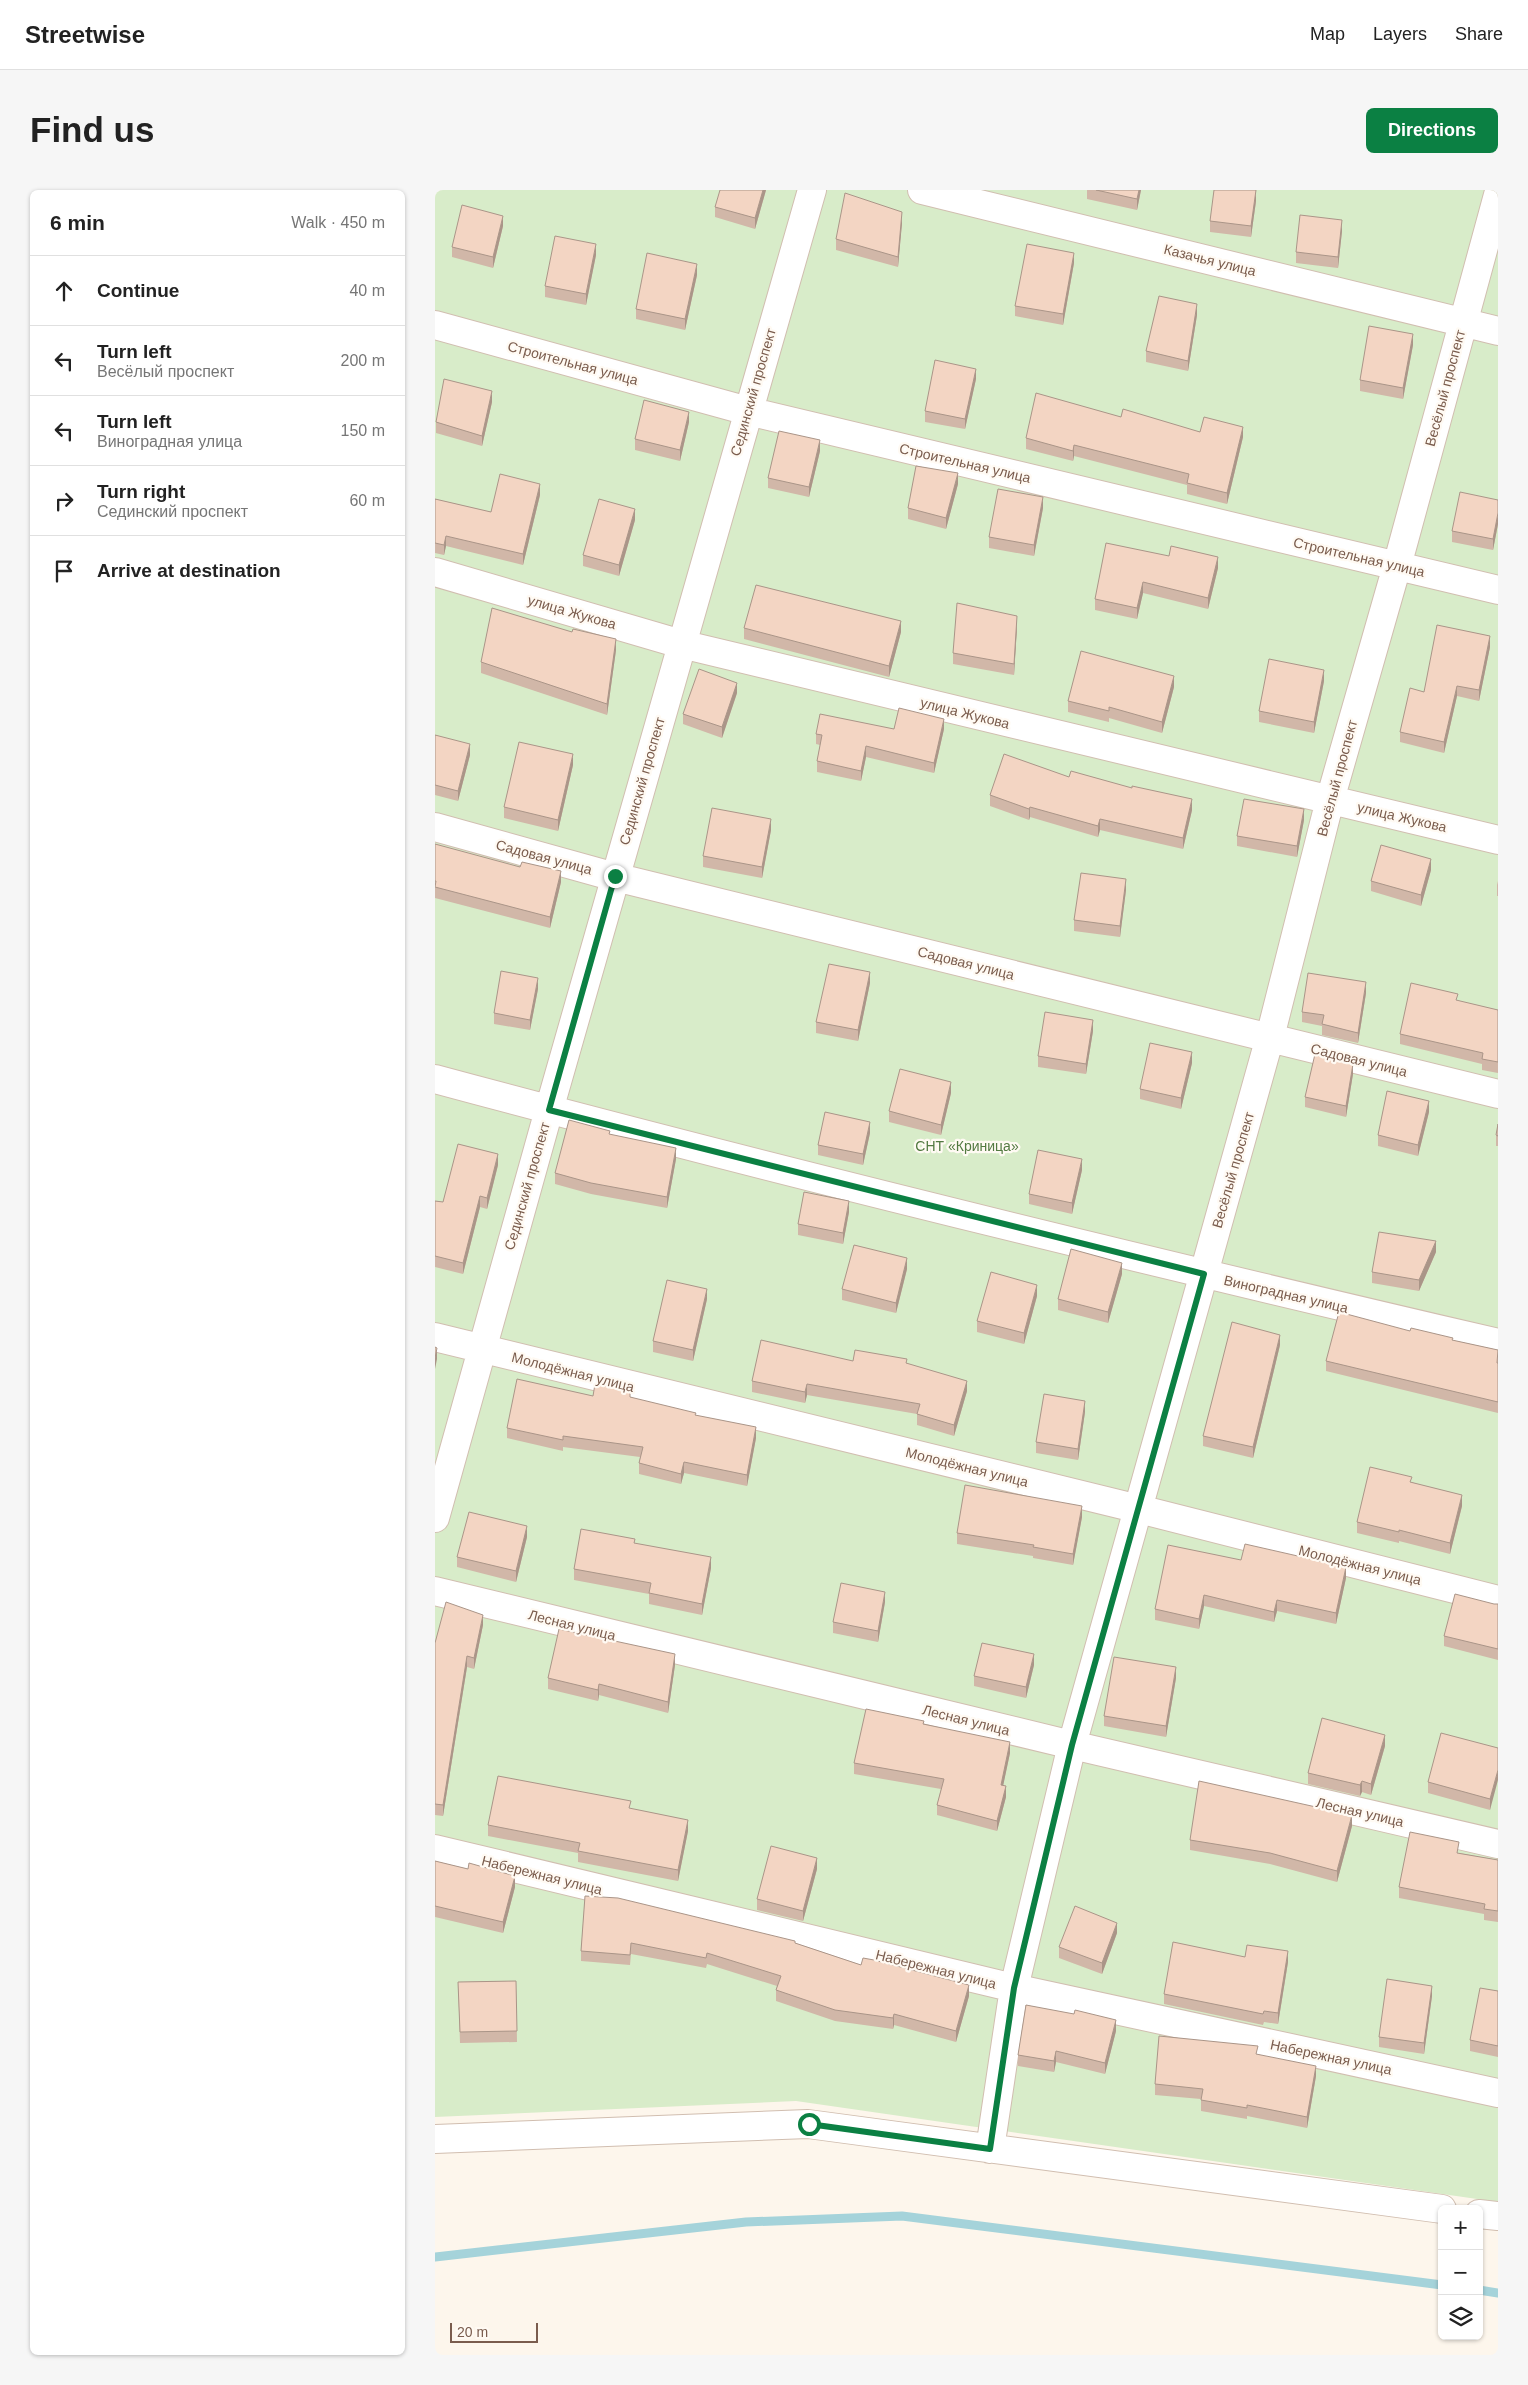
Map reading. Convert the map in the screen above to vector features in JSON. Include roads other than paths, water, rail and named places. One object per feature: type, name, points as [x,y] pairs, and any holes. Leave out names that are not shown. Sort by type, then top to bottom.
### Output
[{"type":"street","name":"Сединский проспект","points":[[435,1518],[615,876],[811,190]]},
{"type":"street","name":"Казачья улица","points":[[922,190],[1498,331]]},
{"type":"street","name":"Весёлый проспект","points":[[990,2149],[1014,1988],[1072,1745],[1270,1037],[1330,800],[1397,566],[1498,195]]},
{"type":"street","name":"Строительная улица","points":[[435,325],[748,411],[1498,590]]},
{"type":"street","name":"улица Жукова","points":[[435,572],[681,644],[1498,840]]},
{"type":"street","name":"Садовая улица","points":[[435,827],[615,876],[1498,1094]]},
{"type":"street","name":"Виноградная улица","points":[[435,1079],[549,1110],[1204,1274],[1498,1343]]},
{"type":"street","name":"Молодёжная улица","points":[[435,1337],[481,1350],[1139,1509],[1498,1600]]},
{"type":"street","name":"Лесная улица","points":[[435,1591],[1072,1745],[1498,1844]]},
{"type":"street","name":"Набережная улица","points":[[435,1849],[1014,1988],[1498,2093]]},
{"type":"street","points":[[435,2139],[809,2124],[1438,2208]]},
{"type":"street","points":[[1483,2214],[1498,2216]]},
{"type":"waterway","points":[[435,2257],[746,2222],[902,2216],[1438,2284]]},
{"type":"waterway","points":[[1483,2291],[1498,2293]]},
{"type":"park label","name":"СНТ «Криница»","points":[[967,1146]]}]
